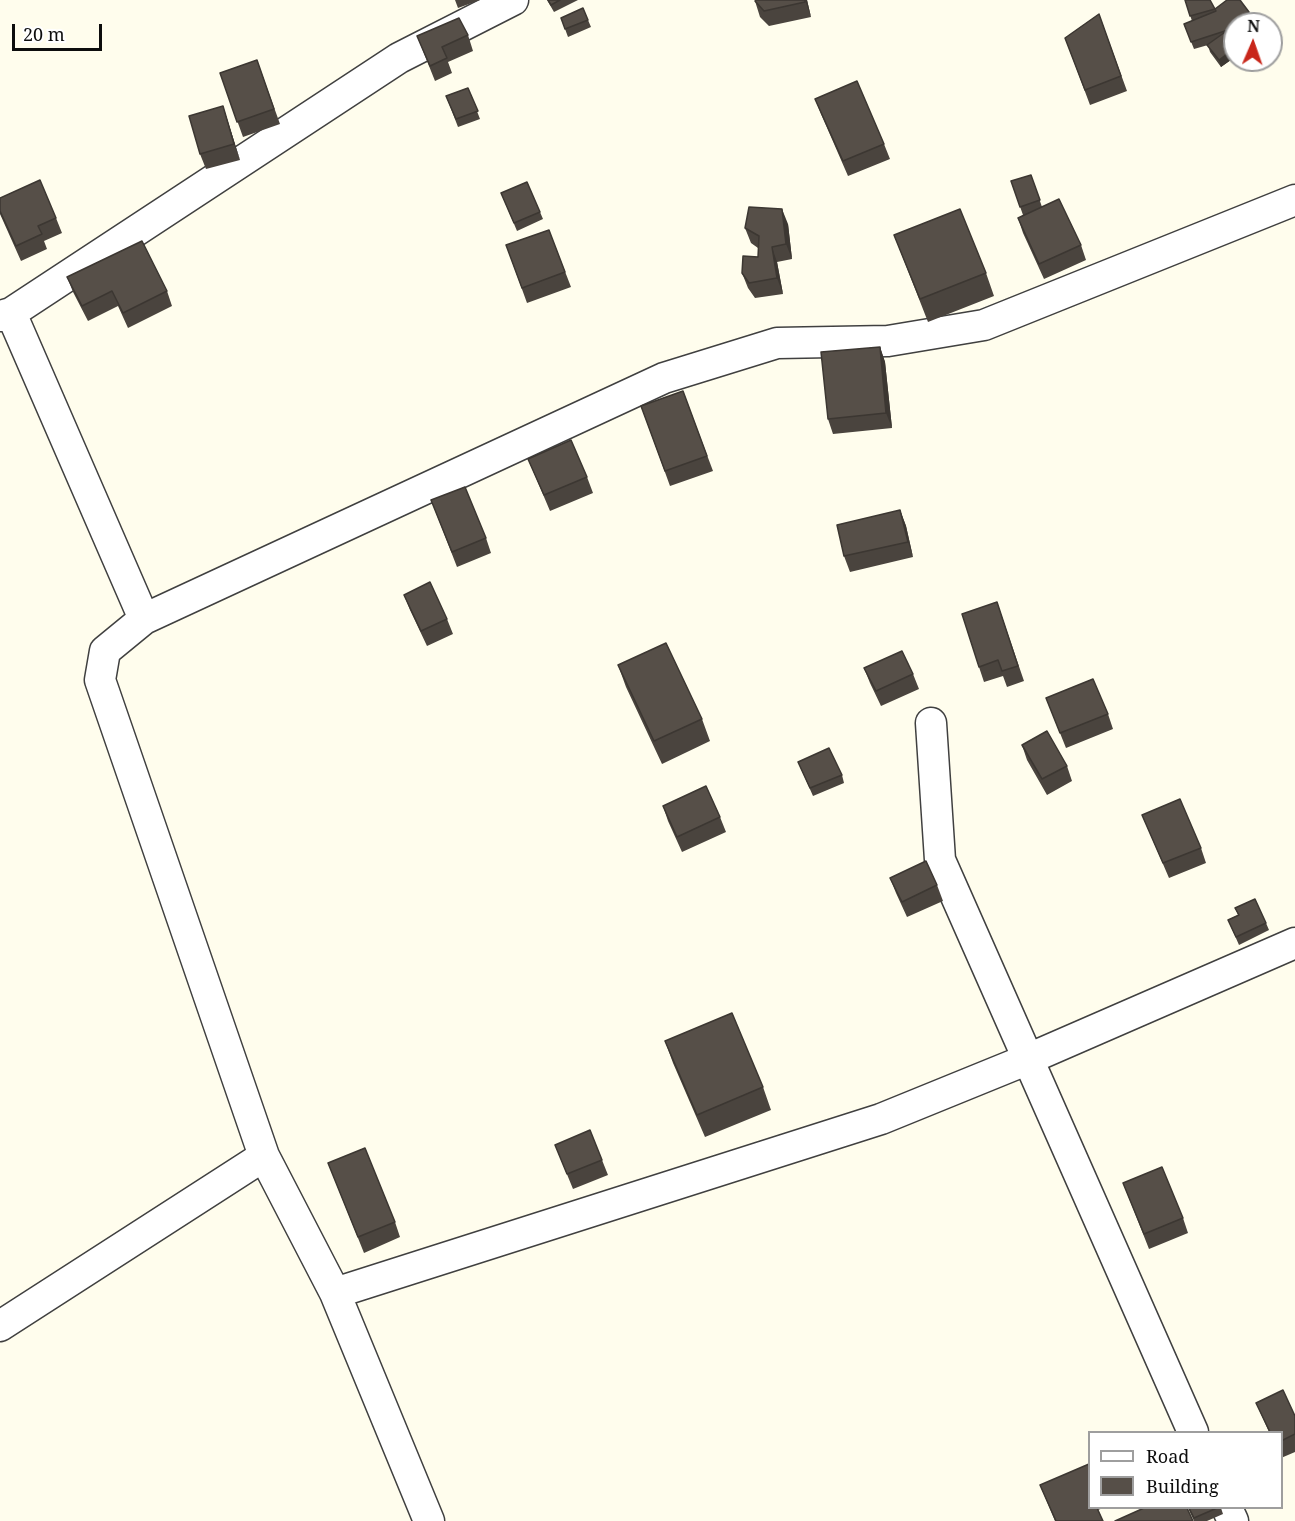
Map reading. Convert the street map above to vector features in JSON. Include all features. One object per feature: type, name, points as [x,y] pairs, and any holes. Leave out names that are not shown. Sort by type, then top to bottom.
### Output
[{"type":"street","points":[[144,619],[5,315],[399,58],[513,0]]},
{"type":"street","points":[[429,1521],[335,1293],[264,1156],[100,681],[105,651],[144,619],[664,378],[777,344],[888,341],[984,325],[1295,200]]},
{"type":"street","points":[[931,723],[940,860],[1026,1060],[1193,1431]]},
{"type":"street","points":[[335,1293],[881,1119],[1026,1060],[1295,943]]},
{"type":"street","points":[[0,1326],[264,1156]]},
{"type":"building","points":[[548,0],[560,0],[551,5]]},
{"type":"building","points":[[756,0],[805,0],[805,2],[764,11]]},
{"type":"building","points":[[1185,0],[1210,0],[1215,9],[1190,16]]},
{"type":"building","points":[[1227,0],[1240,0],[1249,12],[1223,12],[1223,32],[1191,42],[1184,24],[1216,11],[1215,9]]},
{"type":"building","points":[[583,8],[588,20],[565,29],[561,18]]},
{"type":"building","points":[[1099,14],[1121,76],[1085,90],[1065,38]]},
{"type":"building","points":[[459,18],[468,35],[442,47],[447,58],[430,66],[417,36]]},
{"type":"building","points":[[1223,34],[1223,57],[1219,60],[1207,45]]},
{"type":"building","points":[[257,60],[274,109],[237,122],[220,73]]},
{"type":"building","points":[[857,81],[884,144],[843,161],[815,99]]},
{"type":"building","points":[[468,88],[478,111],[456,119],[446,96]]},
{"type":"building","points":[[223,106],[234,144],[200,154],[189,116]]},
{"type":"building","points":[[1031,175],[1040,200],[1020,207],[1011,181]]},
{"type":"building","points":[[40,180],[56,218],[38,226],[42,234],[16,246],[0,211],[0,198]]},
{"type":"building","points":[[527,182],[540,212],[514,223],[501,193]]},
{"type":"building","points":[[1059,199],[1081,245],[1039,264],[1018,218]]},
{"type":"building","points":[[749,207],[782,209],[786,244],[772,247],[777,278],[749,283],[742,273],[743,256],[758,257],[759,236],[745,228]]},
{"type":"building","points":[[960,209],[986,273],[920,299],[894,235]]},
{"type":"building","points":[[549,230],[565,272],[522,288],[506,245]]},
{"type":"building","points":[[142,241],[167,291],[123,313],[112,291],[82,306],[67,277]]},
{"type":"building","points":[[880,347],[886,413],[828,419],[821,352]]},
{"type":"building","points":[[683,391],[707,456],[665,471],[641,406]]},
{"type":"building","points":[[571,440],[587,477],[544,495],[528,459]]},
{"type":"building","points":[[465,487],[486,538],[452,552],[431,500]]},
{"type":"building","points":[[900,510],[908,542],[844,556],[837,525]]},
{"type":"building","points":[[430,582],[447,619],[421,631],[404,595]]},
{"type":"building","points":[[997,602],[1018,666],[1002,671],[998,660],[979,667],[962,614]]},
{"type":"building","points":[[666,643],[702,719],[654,741],[618,665]]},
{"type":"building","points":[[902,651],[913,674],[876,691],[864,668]]},
{"type":"building","points":[[1093,679],[1108,714],[1060,733],[1046,698]]},
{"type":"building","points":[[1047,731],[1067,766],[1042,779],[1022,745]]},
{"type":"building","points":[[829,748],[842,775],[810,788],[798,762]]},
{"type":"building","points":[[706,786],[720,817],[677,837],[663,806]]},
{"type":"building","points":[[1180,799],[1201,848],[1163,863],[1142,815]]},
{"type":"building","points":[[926,861],[937,885],[902,902],[890,878]]},
{"type":"building","points":[[1255,899],[1266,923],[1236,937],[1228,920],[1239,915],[1235,908]]},
{"type":"building","points":[[732,1013],[763,1087],[697,1115],[665,1041]]},
{"type":"building","points":[[590,1130],[602,1160],[567,1174],[555,1145]]},
{"type":"building","points":[[365,1148],[395,1222],[358,1237],[328,1163]]},
{"type":"building","points":[[1162,1167],[1183,1218],[1144,1234],[1123,1183]]},
{"type":"building","points":[[1283,1390],[1295,1416],[1295,1434],[1283,1440],[1283,1431],[1270,1431],[1256,1403]]},
{"type":"building","points":[[1088,1464],[1088,1509],[1097,1509],[1103,1521],[1056,1521],[1040,1485]]},
{"type":"building","points":[[1142,1509],[1187,1509],[1193,1521],[1115,1521]]},
{"type":"building","points":[[1190,1509],[1215,1509],[1194,1518]]}]
